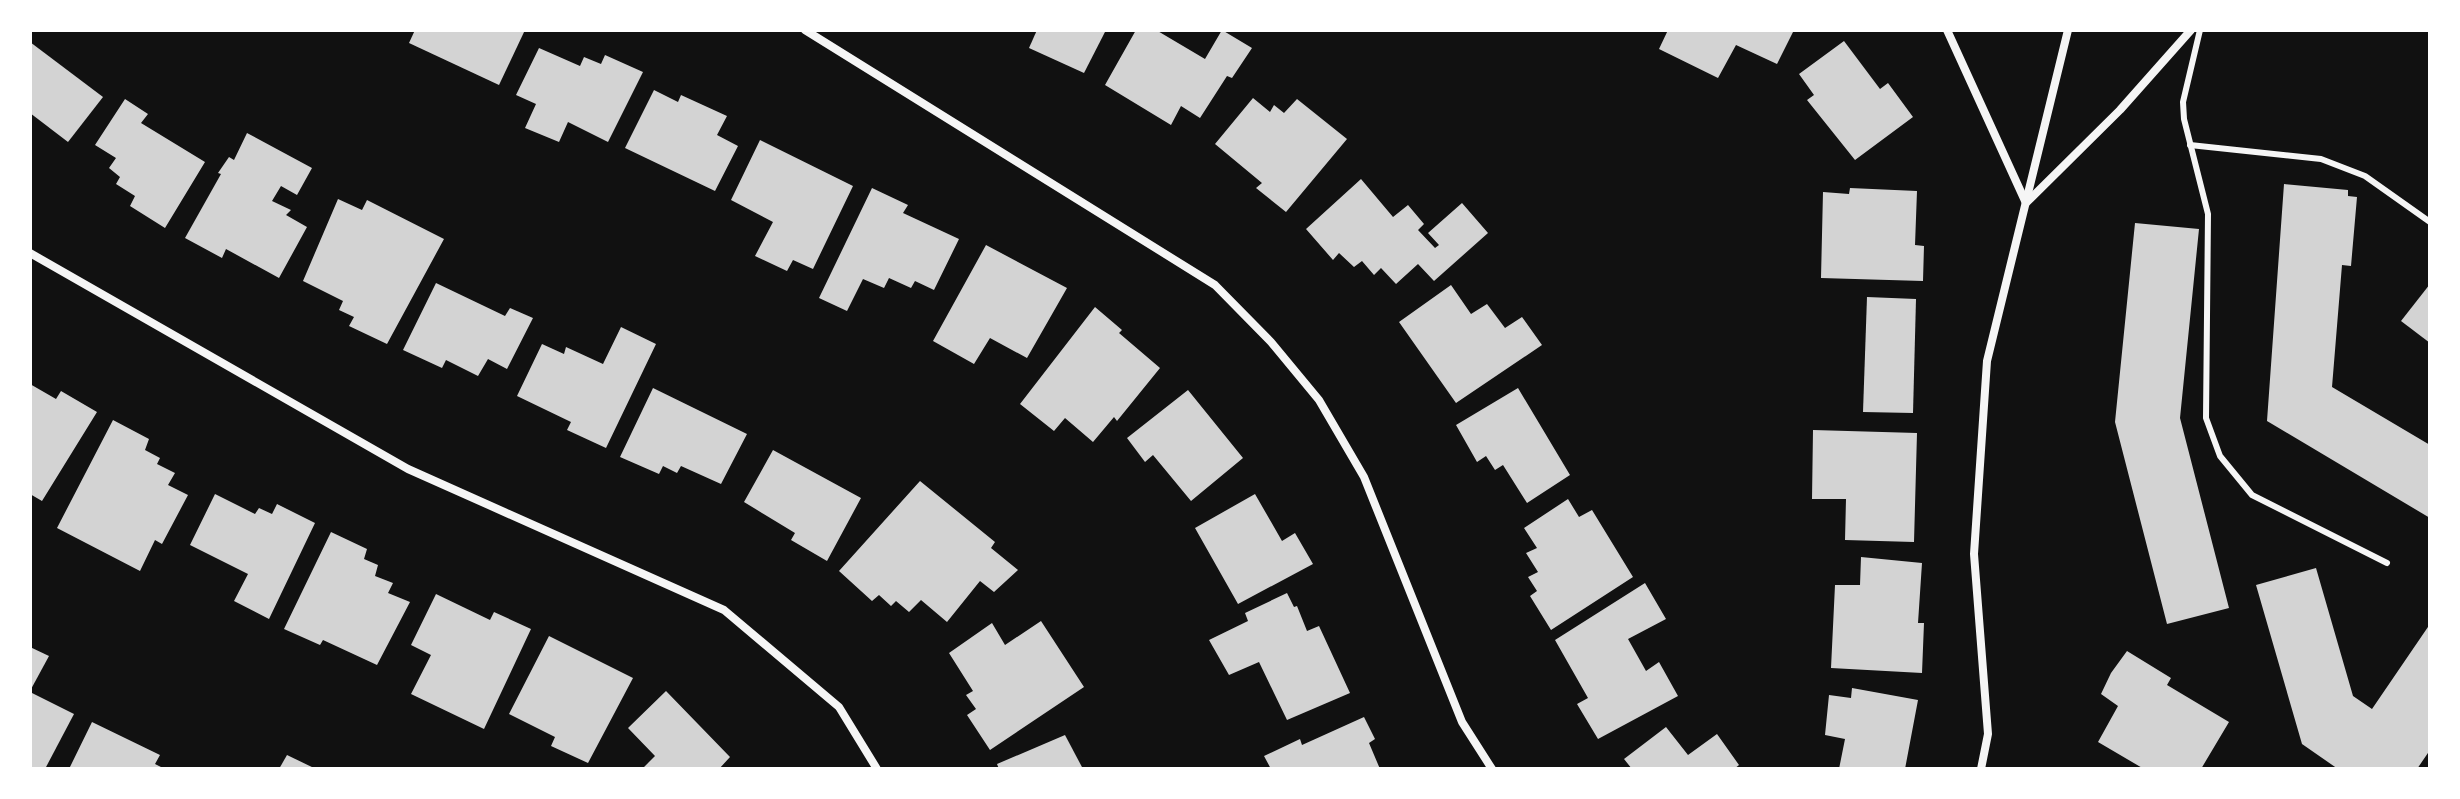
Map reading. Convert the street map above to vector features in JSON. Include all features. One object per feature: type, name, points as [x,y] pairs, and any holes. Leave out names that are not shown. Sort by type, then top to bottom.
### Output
[{"type":"street","points":[[805,30],[1215,285],[1271,342],[1319,400],[1364,477],[1462,722],[1492,769]]},
{"type":"street","points":[[1947,30],[2026,203]]},
{"type":"street","points":[[1981,769],[1988,734],[1974,554],[1987,361],[2068,30]]},
{"type":"street","points":[[2026,203],[2120,110],[2191,30]]},
{"type":"street","points":[[30,253],[408,469],[724,610],[839,707],[877,769]]},
{"type":"lane","points":[[2200,30],[2183,102],[2190,145],[2208,214],[2206,418],[2220,456],[2252,495],[2387,563]]},
{"type":"lane","points":[[2190,145],[2321,159],[2365,176],[2430,222]]},
{"type":"building","points":[[415,30],[525,30],[499,85],[409,43]]},
{"type":"building","points":[[1037,30],[1106,30],[1084,73],[1029,48]]},
{"type":"building","points":[[1136,30],[1156,30],[1205,59],[1222,30],[1252,48],[1232,78],[1227,76],[1200,118],[1181,106],[1171,125],[1105,85]]},
{"type":"building","points":[[1668,30],[1794,30],[1777,64],[1736,45],[1718,78],[1659,49]]},
{"type":"building","points":[[1844,41],[1880,89],[1888,83],[1913,117],[1855,160],[1807,100],[1814,95],[1799,74]]},
{"type":"building","points":[[30,42],[103,97],[68,142],[30,113]]},
{"type":"building","points":[[539,48],[580,66],[584,57],[601,64],[605,55],[643,72],[608,142],[568,122],[559,142],[525,128],[536,104],[516,95]]},
{"type":"building","points":[[654,90],[678,102],[681,95],[727,116],[717,135],[738,146],[715,191],[625,148]]},
{"type":"building","points":[[1253,98],[1270,112],[1274,105],[1284,113],[1297,99],[1347,139],[1286,212],[1256,188],[1262,183],[1215,144]]},
{"type":"building","points":[[125,99],[148,114],[141,123],[205,162],[165,228],[130,206],[135,196],[116,184],[120,177],[109,168],[116,158],[95,145]]},
{"type":"building","points":[[247,133],[312,168],[297,195],[281,186],[272,201],[291,210],[286,215],[307,227],[279,278],[226,249],[222,258],[185,238],[221,174],[218,173],[229,157],[234,160]]},
{"type":"building","points":[[760,140],[853,186],[813,269],[793,260],[787,271],[755,256],[773,222],[731,200]]},
{"type":"building","points":[[1361,179],[1393,217],[1408,205],[1424,224],[1418,230],[1435,248],[1439,245],[1428,233],[1462,203],[1488,233],[1434,281],[1418,264],[1396,284],[1381,268],[1374,275],[1362,261],[1354,267],[1339,253],[1333,260],[1306,229]]},
{"type":"building","points":[[2284,184],[2348,190],[2348,196],[2357,197],[2351,266],[2342,265],[2332,387],[2430,445],[2430,518],[2267,421]]},
{"type":"building","points":[[872,188],[908,205],[903,213],[959,239],[934,290],[915,281],[911,288],[889,278],[884,288],[863,279],[847,311],[819,298]]},
{"type":"building","points":[[1850,188],[1917,191],[1915,245],[1924,246],[1923,281],[1821,278],[1823,192],[1849,194]]},
{"type":"building","points":[[338,199],[362,210],[367,200],[444,239],[387,344],[349,326],[354,317],[339,310],[343,301],[303,281]]},
{"type":"building","points":[[2135,223],[2199,229],[2180,418],[2229,608],[2167,624],[2115,422]]},
{"type":"building","points":[[986,245],[1067,288],[1027,358],[990,338],[974,364],[933,341]]},
{"type":"building","points":[[436,283],[505,316],[510,308],[533,318],[507,369],[488,359],[478,376],[446,360],[442,368],[403,350]]},
{"type":"building","points":[[2430,284],[2430,343],[2401,321]]},
{"type":"building","points":[[1451,285],[1471,314],[1487,304],[1505,328],[1522,317],[1542,345],[1456,403],[1399,322]]},
{"type":"building","points":[[1867,297],[1916,299],[1913,413],[1863,412]]},
{"type":"building","points":[[1095,307],[1122,330],[1119,333],[1160,368],[1117,421],[1114,417],[1093,442],[1065,418],[1054,431],[1020,404]]},
{"type":"building","points":[[621,327],[656,344],[606,448],[567,430],[571,422],[517,396],[542,344],[564,354],[566,347],[603,364]]},
{"type":"building","points":[[30,384],[56,399],[61,391],[97,412],[42,501],[30,494]]},
{"type":"building","points":[[653,388],[747,434],[721,484],[681,466],[677,473],[663,466],[659,474],[620,457]]},
{"type":"building","points":[[1518,388],[1570,475],[1527,503],[1503,465],[1495,470],[1486,456],[1477,462],[1456,425]]},
{"type":"building","points":[[1188,390],[1243,458],[1191,501],[1153,455],[1145,462],[1127,438]]},
{"type":"building","points":[[113,420],[149,439],[145,450],[160,458],[157,464],[175,473],[168,485],[188,495],[162,544],[155,540],[140,571],[57,528]]},
{"type":"building","points":[[1813,430],[1917,433],[1914,542],[1845,540],[1846,499],[1812,499]]},
{"type":"building","points":[[773,450],[861,498],[827,561],[791,540],[795,533],[744,502]]},
{"type":"building","points":[[920,481],[995,542],[991,548],[1018,570],[994,592],[980,581],[947,622],[921,600],[909,612],[896,601],[891,606],[879,595],[872,601],[839,571]]},
{"type":"building","points":[[215,494],[255,514],[259,508],[272,514],[277,504],[315,523],[269,619],[234,601],[248,574],[190,545]]},
{"type":"building","points":[[1255,494],[1282,541],[1295,533],[1313,564],[1238,604],[1195,528]]},
{"type":"building","points":[[1568,499],[1579,517],[1592,510],[1633,577],[1551,630],[1530,596],[1537,591],[1528,577],[1538,572],[1526,553],[1537,548],[1524,528]]},
{"type":"building","points":[[331,532],[367,549],[364,559],[378,565],[375,576],[393,583],[388,593],[410,602],[377,665],[323,640],[320,645],[284,629]]},
{"type":"building","points":[[1861,557],[1922,563],[1918,623],[1924,623],[1922,673],[1831,668],[1835,585],[1860,585]]},
{"type":"building","points":[[2316,568],[2353,696],[2372,709],[2430,624],[2430,750],[2417,769],[2338,769],[2302,744],[2256,585]]},
{"type":"building","points":[[1645,583],[1666,619],[1628,639],[1646,671],[1659,662],[1678,696],[1598,739],[1577,704],[1588,698],[1555,640]]},
{"type":"building","points":[[1287,593],[1294,607],[1297,606],[1307,631],[1319,626],[1350,693],[1287,720],[1259,662],[1229,675],[1209,640],[1248,621],[1245,613]]},
{"type":"building","points":[[436,594],[490,620],[494,612],[531,629],[484,729],[411,694],[431,655],[411,645]]},
{"type":"building","points":[[1041,621],[1084,687],[990,750],[967,715],[976,709],[966,695],[973,691],[949,653],[992,623],[1005,645]]},
{"type":"building","points":[[549,636],[633,678],[588,763],[551,746],[555,737],[509,714]]},
{"type":"building","points":[[30,647],[49,656],[30,691]]},
{"type":"building","points":[[2127,651],[2171,678],[2167,685],[2229,722],[2201,769],[2144,769],[2098,742],[2118,706],[2101,694]]},
{"type":"building","points":[[1852,688],[1918,700],[1905,769],[1839,769],[1845,739],[1825,735],[1829,695],[1851,698]]},
{"type":"building","points":[[666,691],[730,757],[719,769],[642,769],[655,756],[628,728]]},
{"type":"building","points":[[30,692],[74,714],[45,769],[30,769]]},
{"type":"building","points":[[1364,717],[1375,739],[1369,743],[1380,769],[1271,769],[1264,756],[1300,739],[1302,745]]},
{"type":"building","points":[[92,722],[160,755],[155,764],[165,769],[69,769]]},
{"type":"building","points":[[1666,727],[1688,755],[1717,734],[1739,765],[1734,769],[1632,769],[1624,759]]},
{"type":"building","points":[[1065,735],[1083,769],[999,769],[997,764]]},
{"type":"building","points":[[287,755],[316,769],[279,769]]}]
